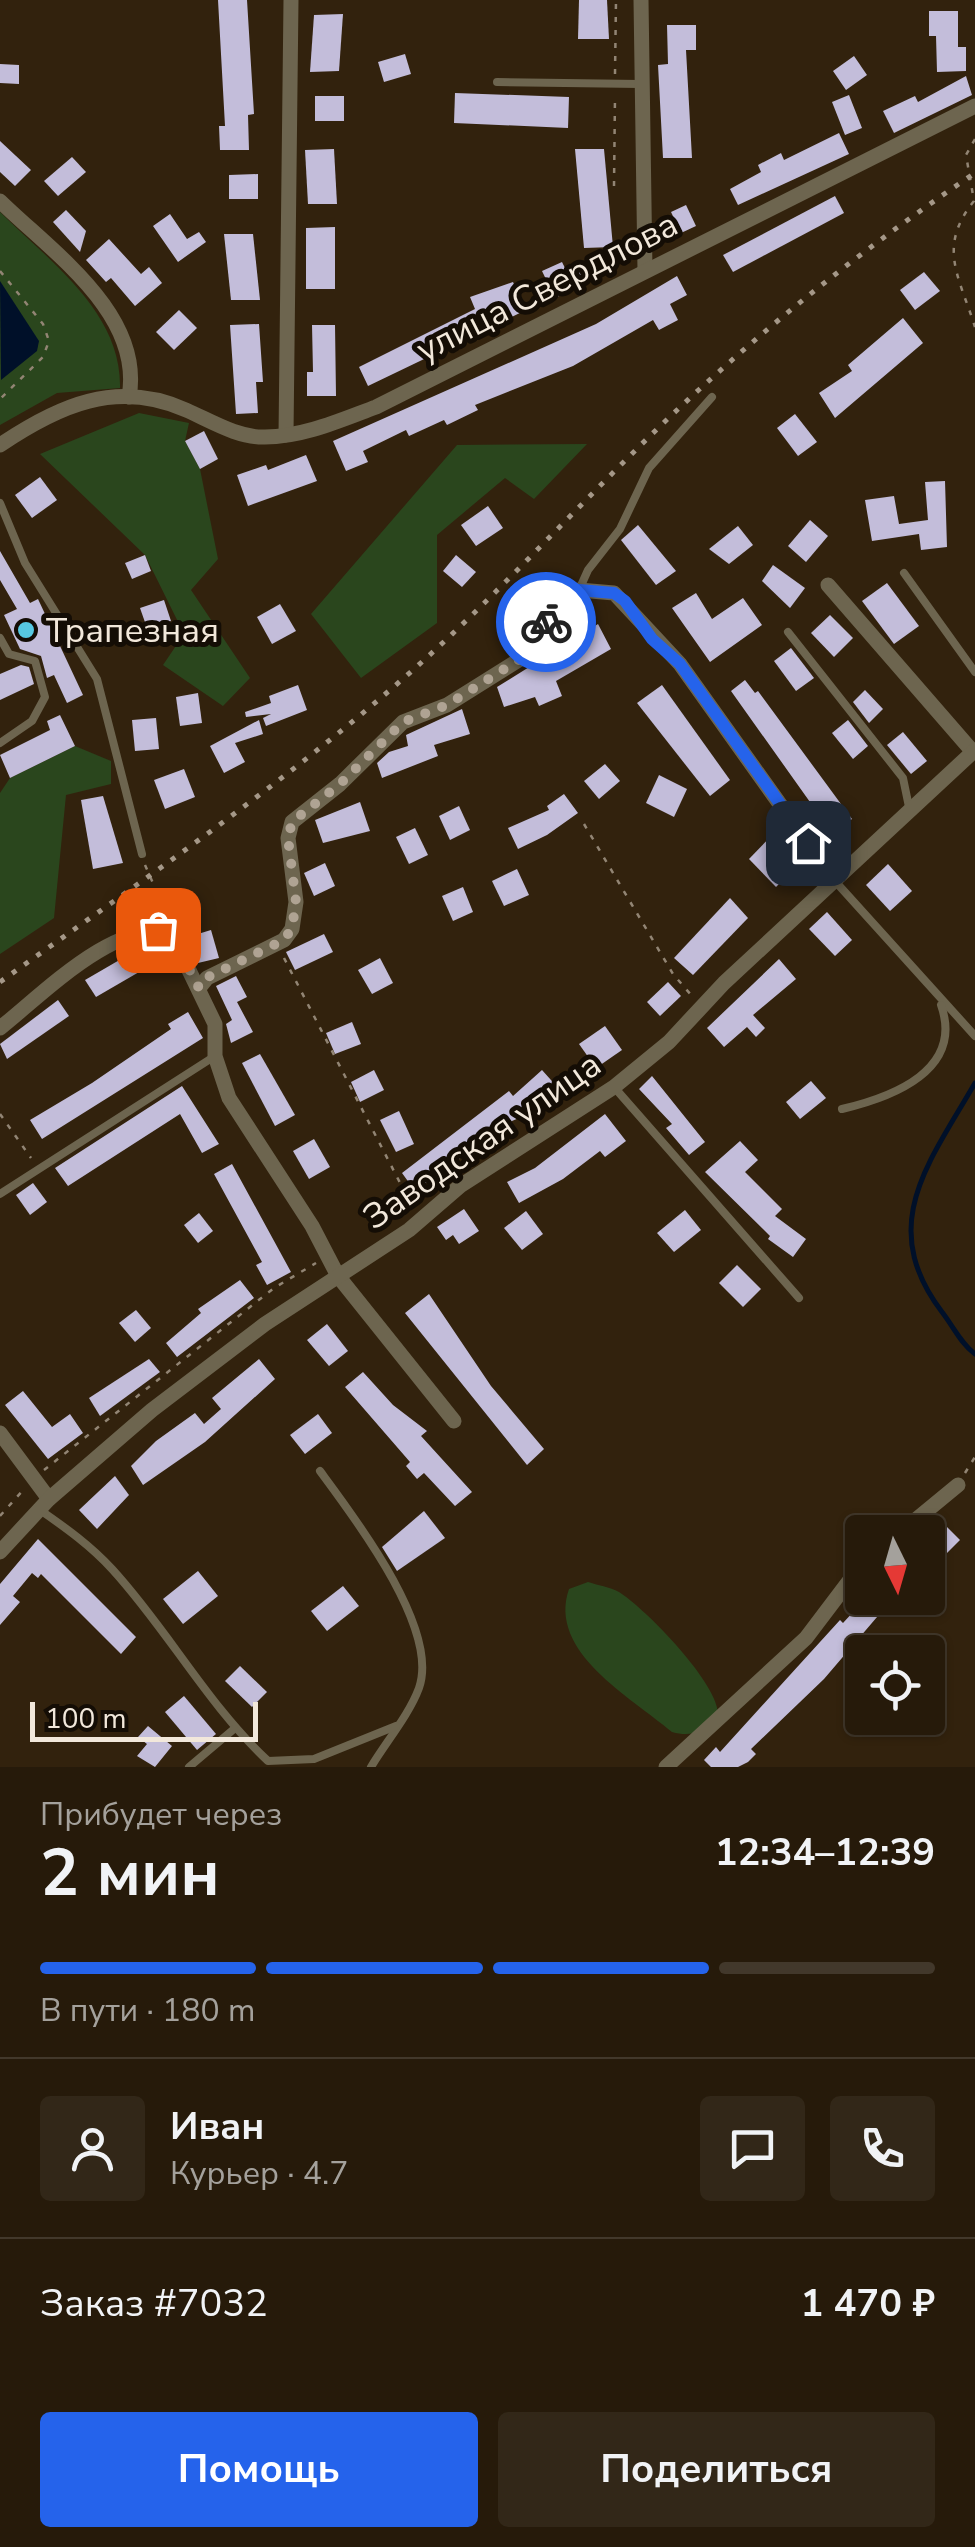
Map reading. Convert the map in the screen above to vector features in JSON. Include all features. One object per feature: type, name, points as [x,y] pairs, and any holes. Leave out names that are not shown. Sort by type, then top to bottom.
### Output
[{"type":"street","points":[[286,435],[291,0]]},
{"type":"street","points":[[642,0],[645,271]]},
{"type":"street","name":"улица Свердлова","points":[[0,444],[68,405],[130,397],[178,407],[252,436],[286,435],[376,407],[975,106]]},
{"type":"street","points":[[0,202],[111,310],[128,360],[130,397]]},
{"type":"street","points":[[828,585],[974,751]]},
{"type":"street","points":[[199,988],[206,978],[278,942],[292,928],[296,902],[288,838],[292,822],[340,784],[403,722],[447,705],[522,658],[552,609],[562,598],[579,590],[614,593],[625,601],[652,639],[680,664],[834,880]]},
{"type":"street","name":"Заводская улица","points":[[0,1552],[44,1504],[152,1410],[265,1324],[420,1221],[460,1186],[614,1087],[669,1042],[834,880],[974,751]]},
{"type":"street","points":[[0,1028],[113,941],[136,931],[172,936],[214,1024],[215,1056],[230,1098],[312,1226],[338,1276],[454,1421]]},
{"type":"street","points":[[0,1433],[34,1478],[44,1504]]},
{"type":"street","points":[[921,1515],[958,1485]]},
{"type":"street","points":[[666,1767],[806,1638],[845,1586]]},
{"type":"lane","points":[[497,82],[640,84]]},
{"type":"lane","points":[[579,590],[588,570],[620,529],[649,468],[712,397]]},
{"type":"lane","points":[[0,503],[25,563],[97,678],[142,854]]},
{"type":"lane","points":[[904,572],[975,672]]},
{"type":"lane","points":[[788,632],[902,778],[909,809]]},
{"type":"lane","points":[[0,638],[5,657],[35,661],[45,697],[32,721],[0,743]]},
{"type":"lane","points":[[834,880],[939,1001],[975,1036]]},
{"type":"lane","points":[[842,1109],[884,1100],[908,1088],[931,1066],[945,1044],[948,1024],[939,1001]]},
{"type":"lane","points":[[0,1194],[215,1056]]},
{"type":"lane","points":[[614,1087],[799,1298]]},
{"type":"lane","points":[[320,1471],[361,1528],[409,1614],[421,1646],[420,1686],[371,1767]]},
{"type":"lane","points":[[44,1504],[113,1570],[234,1729],[269,1764],[314,1760],[396,1726]]},
{"type":"lane","points":[[189,1767],[234,1729]]},
{"type":"path","points":[[975,139],[966,155],[974,200],[960,218],[950,246],[975,327]]},
{"type":"path","points":[[0,271],[43,324],[49,341],[43,357],[0,399]]},
{"type":"path","points":[[7,290],[12,286]]},
{"type":"path","points":[[584,824],[673,974],[701,1007]]},
{"type":"path","points":[[142,854],[172,936]]},
{"type":"path","points":[[278,942],[296,986],[420,1221]]},
{"type":"path","points":[[0,1114],[39,1168]]},
{"type":"path","points":[[0,1516],[34,1478],[274,1288],[326,1257]]},
{"type":"path","points":[[958,1485],[975,1457]]},
{"type":"green space","points":[[0,212],[60,269],[96,312],[109,335],[120,388],[57,393],[0,425]]},
{"type":"green space","points":[[139,413],[189,423],[185,441],[200,469],[218,559],[191,590],[250,678],[223,706],[163,665],[184,634],[145,555],[40,454]]},
{"type":"green space","points":[[587,444],[534,499],[505,478],[437,535],[437,623],[361,678],[311,614],[457,445]]},
{"type":"green space","points":[[75,746],[111,761],[111,784],[66,795],[54,918],[0,954],[0,793],[10,778]]},
{"type":"green space","points":[[588,1582],[619,1592],[679,1648],[715,1702],[718,1715],[708,1725],[692,1733],[672,1732],[616,1688],[581,1653],[565,1612],[569,1589]]},
{"type":"water","points":[[0,281],[39,341],[37,351],[1,380]]},
{"type":"building","points":[[218,0],[247,0],[254,114],[248,115],[249,150],[220,150],[219,126],[225,126]]},
{"type":"building","points":[[579,0],[607,0],[609,39],[578,39]]},
{"type":"building","points":[[929,11],[958,11],[958,47],[966,47],[966,71],[937,72],[936,36],[929,36]]},
{"type":"building","points":[[343,14],[339,71],[310,72],[314,15]]},
{"type":"building","points":[[667,25],[696,25],[696,50],[686,50],[692,158],[663,158],[658,65],[668,64]]},
{"type":"building","points":[[405,54],[411,74],[384,82],[378,62]]},
{"type":"building","points":[[854,56],[867,75],[846,90],[833,71]]},
{"type":"building","points":[[0,64],[19,65],[19,84],[0,83]]},
{"type":"building","points":[[966,76],[972,95],[894,133],[883,111],[915,96],[918,102]]},
{"type":"building","points":[[455,93],[569,97],[568,128],[454,123]]},
{"type":"building","points":[[849,95],[862,128],[845,135],[832,102]]},
{"type":"building","points":[[315,96],[344,96],[344,121],[315,121]]},
{"type":"building","points":[[839,133],[849,154],[738,205],[730,189],[761,172],[758,165],[781,153],[784,160]]},
{"type":"building","points":[[0,141],[31,170],[15,186],[0,172]]},
{"type":"building","points":[[334,149],[337,204],[308,204],[305,150]]},
{"type":"building","points":[[575,149],[604,149],[613,247],[584,248]]},
{"type":"building","points":[[72,157],[86,172],[58,196],[44,181]]},
{"type":"building","points":[[258,174],[258,199],[229,199],[229,175]]},
{"type":"building","points":[[835,196],[844,213],[733,272],[723,255]]},
{"type":"building","points":[[686,205],[696,226],[681,233],[671,212]]},
{"type":"building","points":[[66,210],[86,231],[80,252],[53,222]]},
{"type":"building","points":[[170,214],[187,239],[199,232],[206,242],[178,262],[153,226]]},
{"type":"building","points":[[335,227],[335,289],[306,289],[306,228]]},
{"type":"building","points":[[224,234],[253,234],[260,300],[231,300]]},
{"type":"building","points":[[109,239],[141,274],[149,267],[162,283],[135,306],[111,278],[106,282],[86,260]]},
{"type":"building","points":[[562,262],[565,268],[578,262],[588,282],[555,298],[542,271]]},
{"type":"building","points":[[924,272],[940,291],[915,310],[900,290]]},
{"type":"building","points":[[677,276],[687,295],[670,304],[678,320],[659,330],[653,320],[573,366],[475,405],[478,410],[447,425],[444,420],[409,436],[406,430],[363,451],[368,462],[346,471],[333,441],[596,324]]},
{"type":"building","points":[[513,282],[526,310],[368,386],[359,367],[475,309],[470,297]]},
{"type":"building","points":[[179,310],[197,328],[174,350],[156,332]]},
{"type":"building","points":[[903,318],[923,343],[835,418],[819,393],[852,371],[848,365]]},
{"type":"building","points":[[259,324],[263,382],[256,382],[258,413],[236,414],[230,325]]},
{"type":"building","points":[[312,325],[335,325],[336,396],[307,396],[307,372],[313,372]]},
{"type":"building","points":[[795,414],[817,442],[798,456],[777,428]]},
{"type":"building","points":[[204,431],[218,459],[200,469],[185,441]]},
{"type":"building","points":[[306,455],[317,481],[248,506],[237,475],[266,465],[268,470]]},
{"type":"building","points":[[40,477],[57,500],[32,518],[15,495]]},
{"type":"building","points":[[945,481],[947,547],[921,550],[919,534],[872,541],[865,500],[894,496],[899,524],[928,520],[925,482]]},
{"type":"building","points":[[488,506],[503,528],[476,546],[461,525]]},
{"type":"building","points":[[810,520],[828,536],[806,562],[788,546]]},
{"type":"building","points":[[638,525],[676,571],[656,585],[621,540]]},
{"type":"building","points":[[738,526],[753,545],[729,564],[709,549]]},
{"type":"building","points":[[0,551],[30,603],[38,599],[83,695],[67,703],[54,675],[47,678],[41,656],[20,649],[4,615],[17,609],[0,580]]},
{"type":"building","points":[[145,555],[151,571],[132,579],[125,563]]},
{"type":"building","points":[[456,555],[476,572],[462,587],[443,571]]},
{"type":"building","points":[[773,565],[805,588],[790,608],[762,581]]},
{"type":"building","points":[[887,583],[919,626],[894,644],[862,601]]},
{"type":"building","points":[[696,593],[712,619],[743,598],[762,625],[710,662],[672,608]]},
{"type":"building","points":[[164,600],[171,621],[147,628],[140,608]]},
{"type":"building","points":[[280,604],[296,631],[272,644],[257,617]]},
{"type":"building","points":[[830,615],[853,638],[834,657],[811,633]]},
{"type":"building","points":[[598,624],[611,649],[556,681],[562,696],[539,706],[535,697],[504,707],[497,687]]},
{"type":"building","points":[[791,648],[814,678],[796,691],[774,661]]},
{"type":"building","points":[[21,665],[29,667],[34,684],[0,700],[0,674]]},
{"type":"building","points":[[745,680],[755,693],[758,691],[852,819],[832,833],[731,691]]},
{"type":"building","points":[[298,685],[307,710],[266,726],[263,718],[271,714],[246,717],[245,712],[271,703],[269,696]]},
{"type":"building","points":[[662,685],[730,780],[710,796],[637,703]]},
{"type":"building","points":[[865,690],[883,709],[869,723],[853,702]]},
{"type":"building","points":[[198,693],[202,723],[180,726],[176,697]]},
{"type":"building","points":[[462,709],[470,734],[434,745],[438,756],[382,778],[377,763],[389,752],[408,746],[406,735]]},
{"type":"building","points":[[60,715],[75,746],[10,778],[0,755],[50,730],[47,721]]},
{"type":"building","points":[[156,718],[159,749],[135,751],[132,720]]},
{"type":"building","points":[[259,720],[263,734],[235,743],[245,762],[224,773],[210,746]]},
{"type":"building","points":[[848,720],[868,746],[853,759],[832,733]]},
{"type":"building","points":[[903,732],[927,761],[911,774],[887,745]]},
{"type":"building","points":[[605,764],[620,781],[599,799],[584,781]]},
{"type":"building","points":[[184,769],[195,797],[165,809],[154,780]]},
{"type":"building","points":[[659,775],[687,789],[674,817],[646,803]]},
{"type":"building","points":[[564,794],[578,813],[518,849],[508,828],[549,810],[547,806]]},
{"type":"building","points":[[103,796],[123,863],[93,869],[81,800]]},
{"type":"building","points":[[360,802],[370,831],[323,843],[315,820]]},
{"type":"building","points":[[459,806],[470,830],[450,840],[439,816]]},
{"type":"building","points":[[415,828],[428,855],[409,864],[396,837]]},
{"type":"building","points":[[774,833],[802,861],[776,887],[749,859]]},
{"type":"building","points":[[325,863],[335,886],[314,896],[304,873]]},
{"type":"building","points":[[888,864],[912,891],[890,911],[866,885]]},
{"type":"building","points":[[517,869],[529,895],[504,906],[492,881]]},
{"type":"building","points":[[463,887],[473,912],[453,921],[442,896]]},
{"type":"building","points":[[730,898],[748,918],[693,975],[674,958]]},
{"type":"building","points":[[827,912],[852,940],[835,956],[809,929]]},
{"type":"building","points":[[211,930],[219,958],[198,963],[188,937]]},
{"type":"building","points":[[324,934],[333,952],[295,970],[286,952]]},
{"type":"building","points":[[147,944],[158,961],[96,997],[85,980]]},
{"type":"building","points":[[380,958],[393,983],[372,994],[358,970]]},
{"type":"building","points":[[779,959],[796,979],[753,1015],[765,1028],[756,1037],[747,1027],[724,1047],[707,1028]]},
{"type":"building","points":[[236,976],[247,997],[237,1002],[253,1032],[231,1043],[226,1024],[232,1020],[216,986]]},
{"type":"building","points":[[668,982],[681,996],[660,1016],[647,1002]]},
{"type":"building","points":[[58,1000],[69,1016],[7,1059],[0,1044]]},
{"type":"building","points":[[188,1012],[203,1038],[42,1139],[30,1120],[171,1029],[168,1024]]},
{"type":"building","points":[[352,1022],[361,1044],[335,1054],[326,1033]]},
{"type":"building","points":[[605,1026],[622,1050],[596,1068],[579,1044]]},
{"type":"building","points":[[260,1054],[295,1115],[275,1126],[242,1063]]},
{"type":"building","points":[[374,1070],[384,1090],[360,1102],[351,1082]]},
{"type":"building","points":[[542,1070],[559,1089],[535,1111],[512,1121],[415,1191],[402,1173],[509,1091],[513,1096]]},
{"type":"building","points":[[652,1076],[705,1142],[689,1155],[666,1128],[672,1124],[639,1089]]},
{"type":"building","points":[[811,1081],[826,1098],[800,1119],[786,1102]]},
{"type":"building","points":[[182,1086],[219,1144],[202,1153],[180,1114],[68,1186],[55,1168]]},
{"type":"building","points":[[399,1111],[414,1144],[396,1152],[380,1120]]},
{"type":"building","points":[[605,1114],[626,1141],[605,1157],[600,1151],[563,1179],[519,1203],[507,1182],[535,1168]]},
{"type":"building","points":[[314,1139],[330,1167],[309,1179],[293,1151]]},
{"type":"building","points":[[740,1141],[758,1160],[745,1172],[782,1209],[775,1216],[806,1239],[793,1257],[768,1239],[770,1236],[705,1172]]},
{"type":"building","points":[[232,1164],[291,1272],[267,1285],[256,1265],[262,1262],[214,1174]]},
{"type":"building","points":[[33,1183],[47,1202],[30,1215],[16,1195]]},
{"type":"building","points":[[464,1209],[479,1231],[459,1244],[453,1235],[446,1240],[437,1227]]},
{"type":"building","points":[[685,1210],[701,1230],[674,1252],[657,1233]]},
{"type":"building","points":[[526,1211],[543,1234],[522,1250],[504,1228]]},
{"type":"building","points":[[199,1213],[213,1231],[198,1243],[184,1225]]},
{"type":"building","points":[[737,1265],[761,1289],[743,1307],[719,1283]]},
{"type":"building","points":[[240,1280],[254,1298],[177,1357],[166,1343],[201,1313],[198,1309]]},
{"type":"building","points":[[429,1294],[491,1386],[544,1449],[527,1465],[405,1313]]},
{"type":"building","points":[[136,1310],[151,1328],[135,1342],[119,1323]]},
{"type":"building","points":[[327,1324],[348,1351],[329,1366],[307,1340]]},
{"type":"building","points":[[149,1359],[160,1372],[100,1416],[89,1398]]},
{"type":"building","points":[[259,1359],[275,1379],[205,1442],[143,1485],[131,1466],[156,1441],[195,1413],[204,1424],[221,1409],[212,1398]]},
{"type":"building","points":[[363,1372],[393,1405],[427,1431],[421,1436],[472,1492],[455,1506],[424,1473],[417,1479],[406,1466],[410,1462],[345,1387]]},
{"type":"building","points":[[23,1391],[52,1427],[70,1414],[83,1433],[48,1459],[5,1405]]},
{"type":"building","points":[[318,1414],[332,1433],[305,1454],[290,1435]]},
{"type":"building","points":[[115,1476],[129,1495],[97,1529],[79,1510]]},
{"type":"building","points":[[424,1511],[445,1538],[397,1571],[382,1547]]},
{"type":"building","points":[[945,1525],[960,1540],[945,1555]]},
{"type":"building","points":[[38,1539],[136,1637],[121,1654],[41,1574],[38,1578],[32,1573],[13,1596],[20,1602],[0,1625],[0,1584]]},
{"type":"building","points":[[198,1571],[218,1596],[183,1624],[163,1599]]},
{"type":"building","points":[[343,1586],[359,1606],[327,1631],[311,1611]]},
{"type":"building","points":[[850,1615],[879,1615],[862,1635],[845,1635],[845,1654],[751,1749],[756,1754],[748,1762],[738,1767],[711,1767],[704,1760],[716,1747],[720,1752],[840,1620],[843,1623]]},
{"type":"building","points":[[240,1666],[267,1692],[252,1707],[225,1681]]},
{"type":"building","points":[[184,1696],[216,1734],[197,1750],[165,1712]]},
{"type":"building","points":[[148,1726],[172,1746],[155,1767],[137,1756],[147,1744],[138,1737]]},
{"type":"waterway","points":[[975,1083],[927,1168],[911,1222],[913,1251],[923,1280],[957,1335],[975,1354]]},
{"type":"railway","points":[[0,982],[230,817],[343,729],[449,637],[646,440],[744,349],[841,270],[975,173]]},
{"type":"way so far","points":[[158,930],[172,936],[199,988],[206,978],[284,940],[292,928],[296,902],[288,838],[292,822],[340,784],[403,722],[423,711],[447,705],[522,658],[546,622]]},
{"type":"place","name":"Трапезная","points":[[26,630]]},
{"type":"route","points":[[546,622],[562,598],[579,590],[614,593],[625,601],[652,639],[680,664],[808,843]]}]
